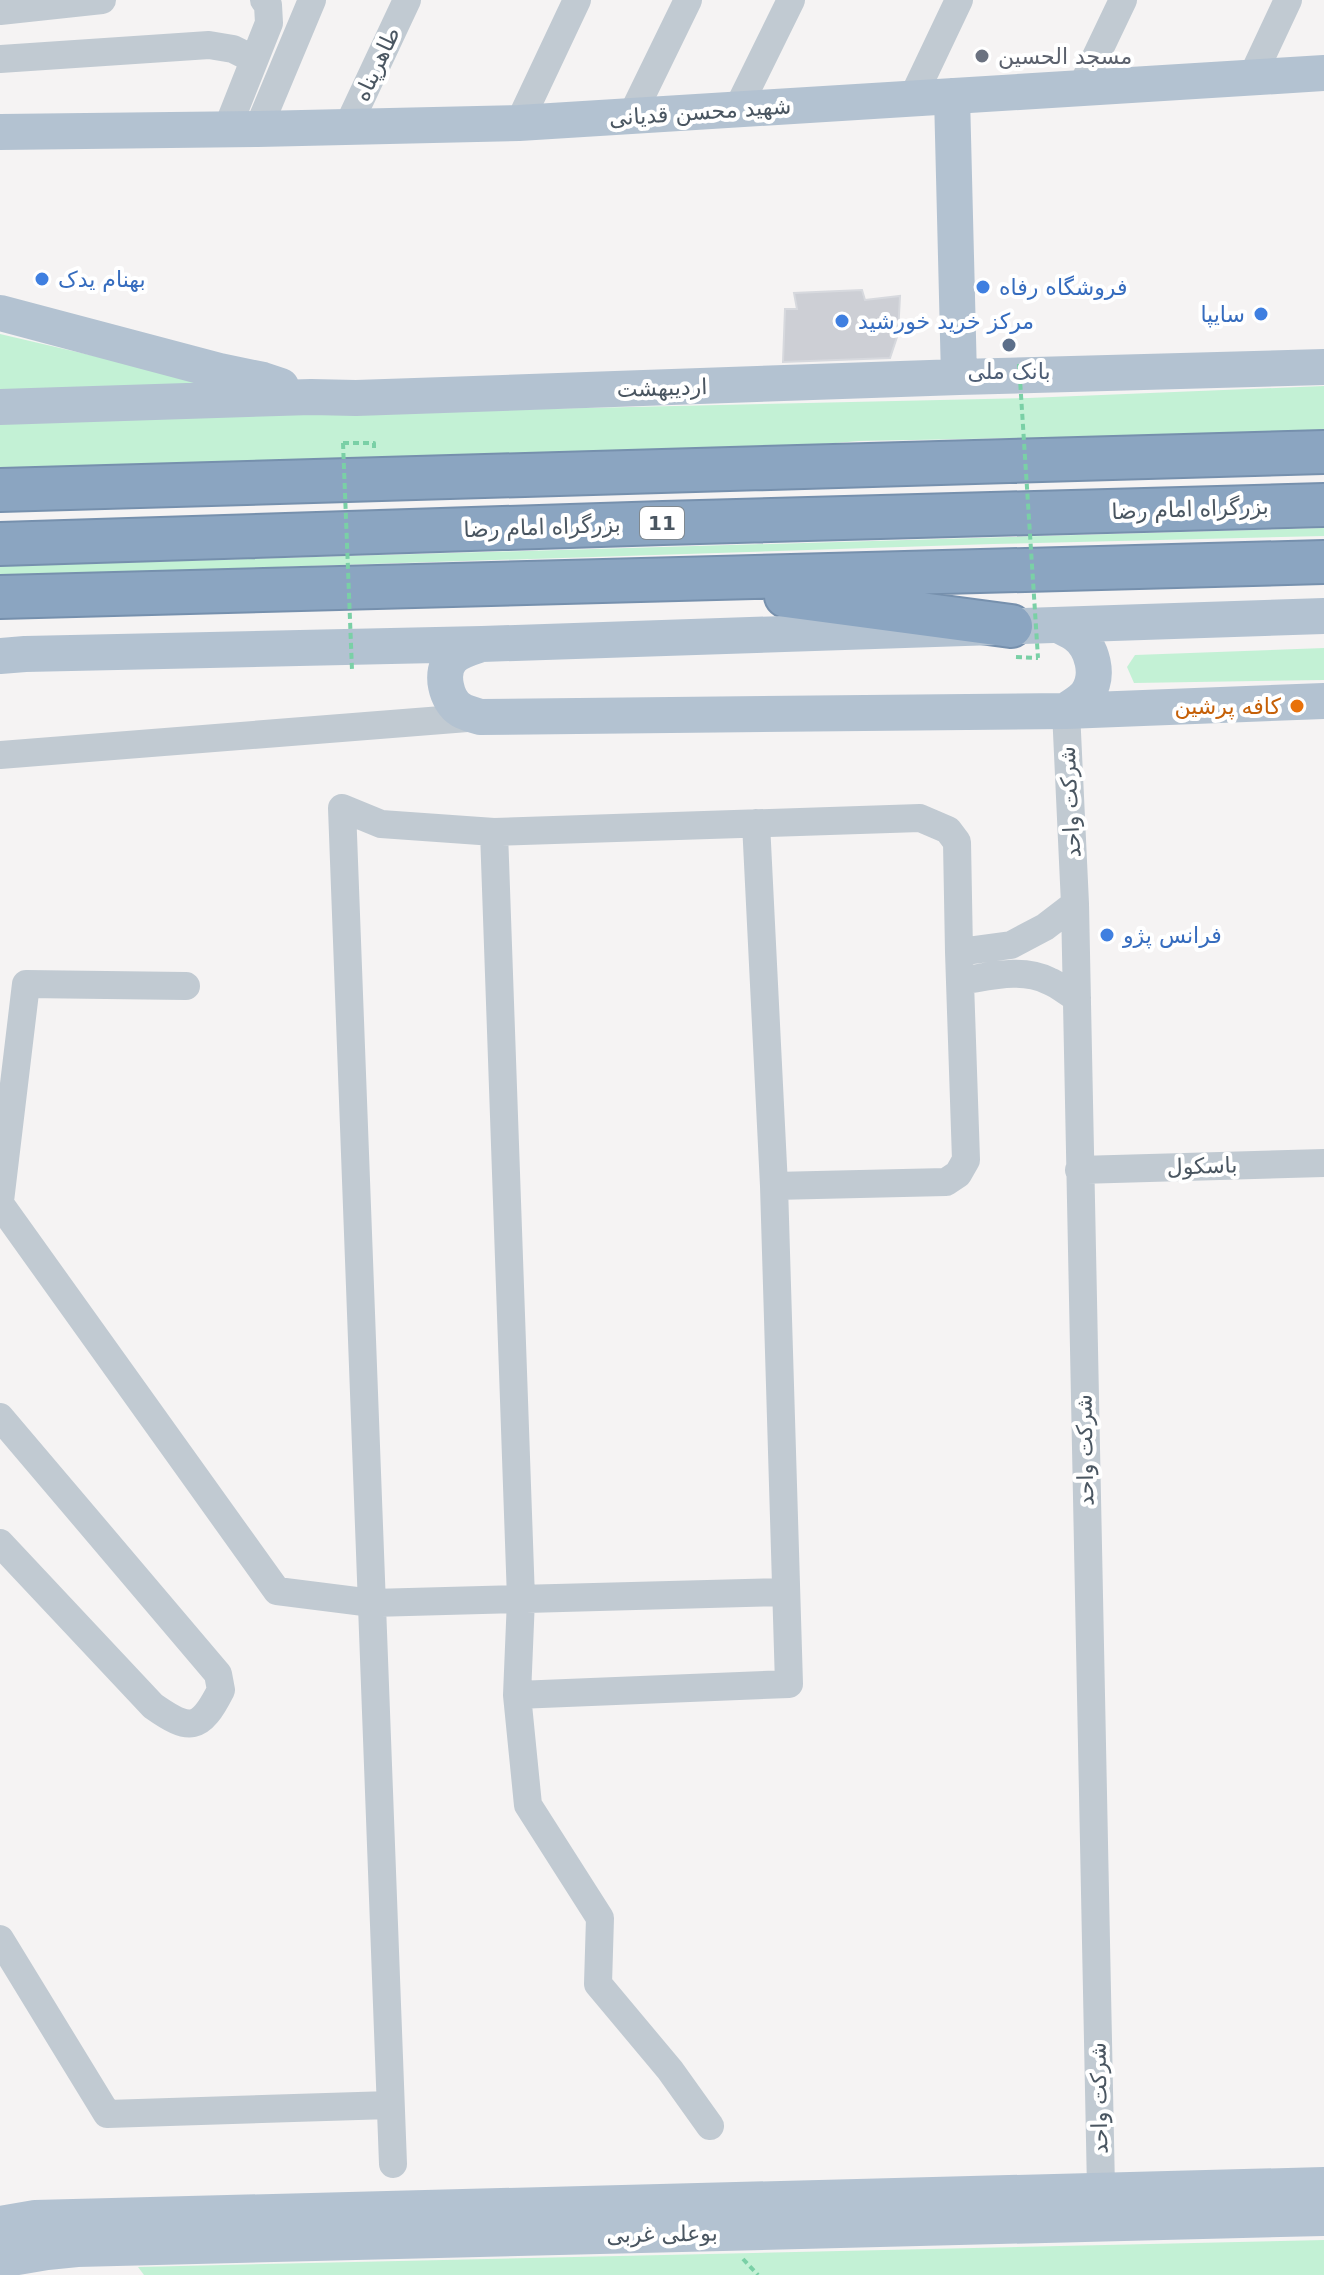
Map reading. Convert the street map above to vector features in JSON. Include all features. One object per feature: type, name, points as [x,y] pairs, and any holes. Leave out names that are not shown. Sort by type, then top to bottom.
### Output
[{"type":"highway","points":[[0,490],[1324,452]]},
{"type":"highway","points":[[1140,510],[1324,461]]},
{"type":"highway","points":[[253,483],[663,523]]},
{"type":"highway","name":"بزرگراه امام رضا","points":[[0,544],[1324,505]]},
{"type":"highway","points":[[0,597],[1324,562]]},
{"type":"highway","points":[[662,579],[1012,642]]},
{"type":"highway","points":[[0,624],[329,588]]},
{"type":"main road","name":"شهید محسن قدیانی","points":[[75,132],[519,123],[1324,73]]},
{"type":"main road","points":[[952,96],[959,377]]},
{"type":"main road","points":[[0,132],[75,132]]},
{"type":"main road","points":[[0,141],[75,132]]},
{"type":"main road","points":[[0,313],[263,380],[311,397]]},
{"type":"main road","name":"اردیبهشت","points":[[0,407],[1324,367]]},
{"type":"main road","points":[[0,656],[482,644],[1012,642],[1058,625],[1324,616]]},
{"type":"main road","points":[[1058,625],[1078,636],[1093,662],[1093,680],[1086,695],[1066,711]]},
{"type":"main road","points":[[482,644],[452,658],[445,672],[451,700],[460,710],[480,717],[1066,711],[1324,701]]},
{"type":"main road","name":"بوعلی غربی","points":[[0,2224],[67,2217],[1324,2185]]},
{"type":"main road","name":"بوعلی غربی","points":[[10,2258],[77,2249],[1324,2218]]},
{"type":"street","points":[[0,11],[102,0]]},
{"type":"street","points":[[243,129],[253,59],[269,23],[268,5],[264,0]]},
{"type":"street","points":[[243,129],[312,0]]},
{"type":"street","name":"طاهرپناه","points":[[347,128],[407,0]]},
{"type":"street","points":[[519,123],[577,0]]},
{"type":"street","points":[[631,117],[688,0]]},
{"type":"street","points":[[737,110],[791,0]]},
{"type":"street","points":[[912,99],[959,0]]},
{"type":"street","points":[[1081,88],[1123,0]]},
{"type":"street","points":[[1252,77],[1288,0]]},
{"type":"street","points":[[0,59],[209,45],[233,49],[253,59]]},
{"type":"street","name":"شرکت واحد","points":[[1066,711],[1075,904],[1101,2189]]},
{"type":"street","points":[[0,755],[480,717]]},
{"type":"street","points":[[393,2164],[342,808],[381,824],[494,832],[920,818],[948,830],[957,842],[966,1160],[958,1174],[946,1182],[774,1186]]},
{"type":"street","points":[[517,1695],[789,1684],[774,1186],[756,823]]},
{"type":"street","points":[[494,832],[521,1599],[517,1695],[528,1805],[600,1918],[598,1984],[670,2070],[710,2126]]},
{"type":"street","points":[[959,952],[1011,945],[1045,927],[1075,904]]},
{"type":"street","points":[[960,981],[1028,974],[1049,980],[1077,998]]},
{"type":"street","points":[[186,986],[26,984],[0,1203],[277,1591],[372,1603],[785,1592]]},
{"type":"street","name":"باسکول","points":[[1079,1170],[1324,1163]]},
{"type":"street","points":[[0,1417],[218,1674],[221,1690],[206,1716],[195,1723],[177,1723],[153,1706],[0,1543]]},
{"type":"street","points":[[0,1939],[107,2114],[390,2105]]},
{"type":"path","points":[[1012,642],[1038,658],[1019,364]]},
{"type":"path","points":[[352,670],[343,443],[374,443]]},
{"type":"green space","points":[[0,334],[227,387],[0,393]]},
{"type":"green space","points":[[1324,386],[1324,440],[1031,445],[1021,438],[859,441],[659,458],[0,475],[0,421],[1028,398]]},
{"type":"green space","points":[[1324,528],[1324,536],[0,576],[0,566]]},
{"type":"green space","points":[[1324,648],[1324,680],[1134,683],[1127,667],[1135,655]]},
{"type":"green space","points":[[1324,2240],[1324,2275],[144,2275],[138,2267]]},
{"type":"building","name":"مرکز خرید خورشید","points":[[862,290],[865,300],[900,296],[898,334],[890,358],[783,362],[785,309],[797,309],[794,293]]},
{"type":"place","name":"مسجد الحسین","points":[[982,56]]},
{"type":"place","name":"بهنام یدک","points":[[42,279]]},
{"type":"place","name":"فروشگاه رفاه","points":[[983,287]]},
{"type":"place","name":"سایپا","points":[[1261,314]]},
{"type":"place","name":"مرکز خرید خورشید","points":[[842,321]]},
{"type":"place","name":"بانک ملی","points":[[1009,345]]},
{"type":"place","name":"کافه پرشین","points":[[1297,706]]},
{"type":"place","name":"فرانس پژو","points":[[1107,935]]}]
